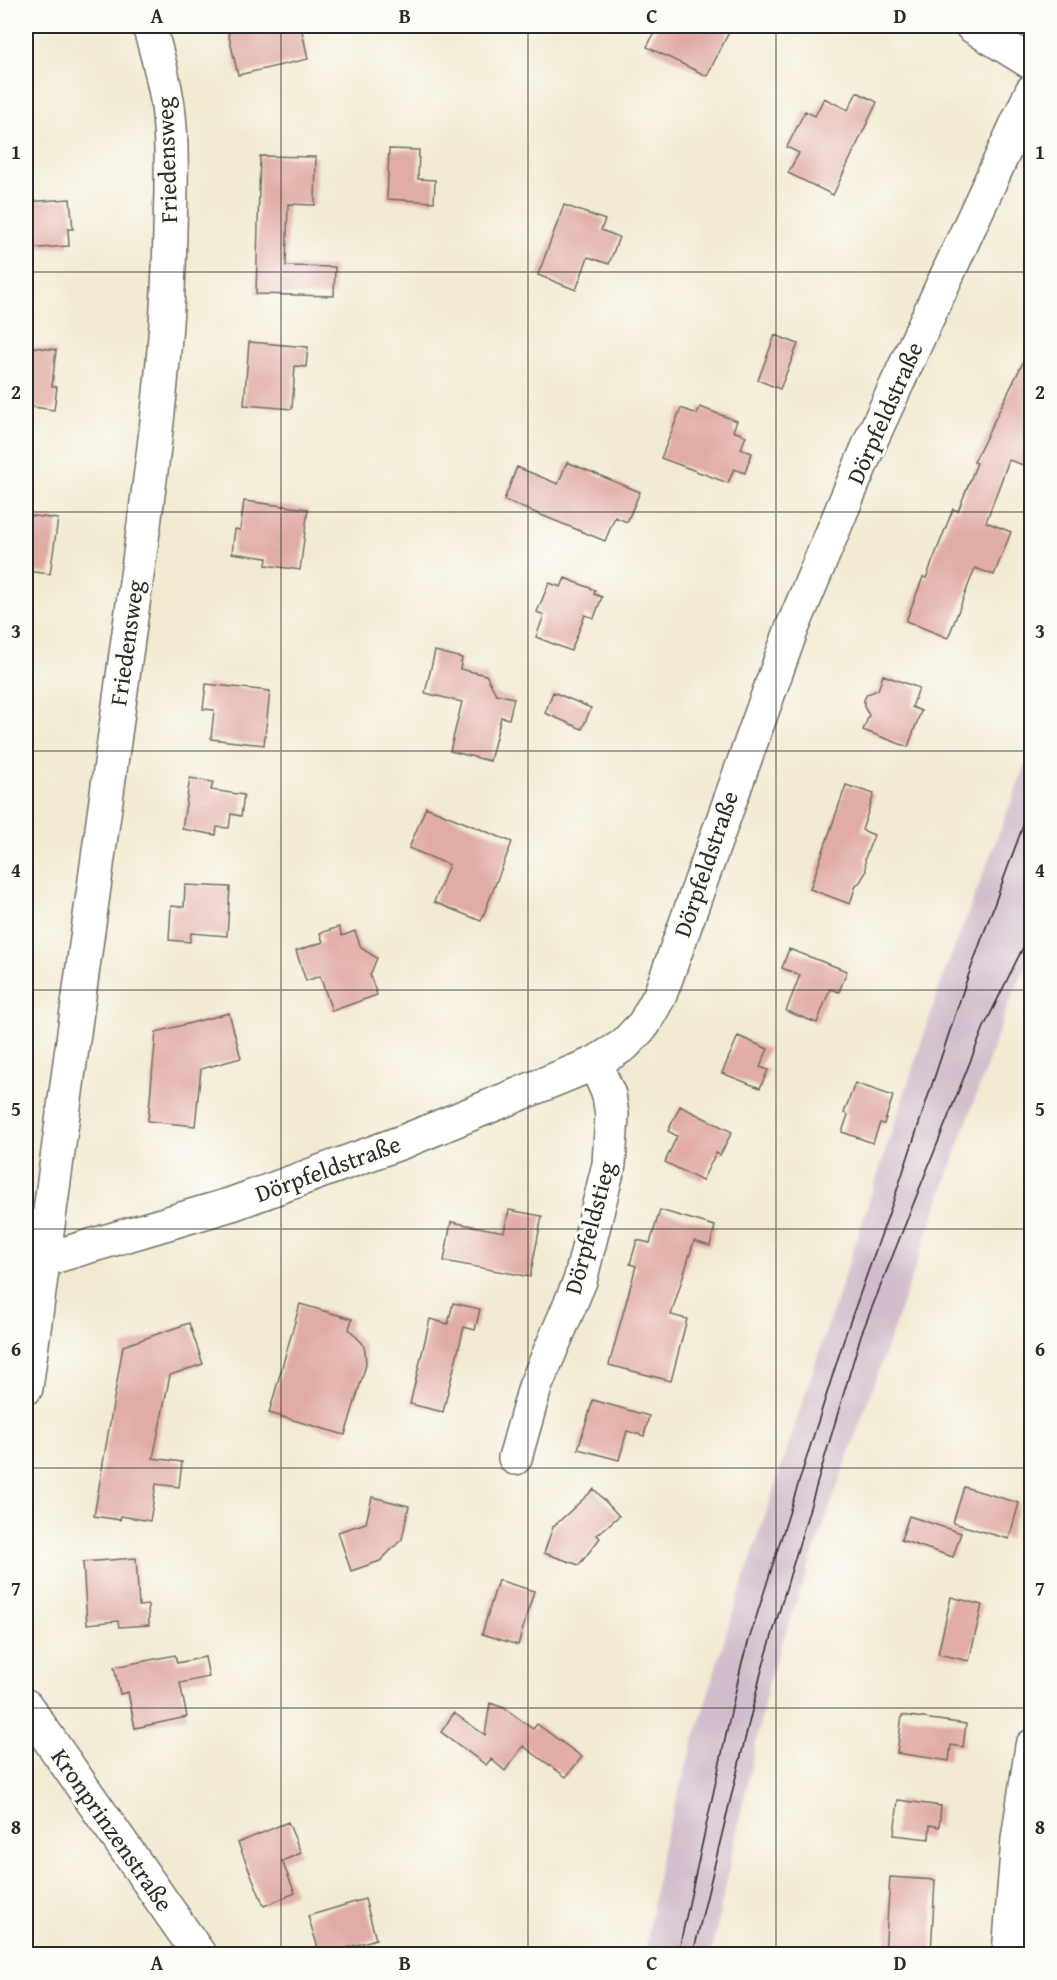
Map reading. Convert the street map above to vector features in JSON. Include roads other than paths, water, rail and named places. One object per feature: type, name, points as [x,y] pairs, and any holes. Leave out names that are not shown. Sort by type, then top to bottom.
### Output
[{"type":"street","name":"Friedensweg","points":[[34,1262],[133,602],[167,327],[171,156],[168,106],[159,59],[149,26]]},
{"type":"street","points":[[972,26],[1032,63]]},
{"type":"street","name":"Dörpfeldstraße","points":[[34,1262],[232,1204],[394,1145],[595,1063],[624,1046],[644,1024],[660,995],[791,631],[872,438],[1032,91]]},
{"type":"street","name":"Dörpfeldstieg","points":[[515,1458],[535,1388],[580,1281],[609,1164],[612,1115],[609,1095],[595,1063]]},
{"type":"street","points":[[26,1388],[34,1262]]},
{"type":"street","name":"Kronprinzenstraße","points":[[26,1706],[200,1954]]},
{"type":"street","points":[[1009,1954],[1018,1839],[1032,1746]]},
{"type":"tram line","points":[[678,1954],[742,1662],[846,1333],[894,1199],[966,982],[1032,801]]},
{"type":"tram line","points":[[693,1954],[761,1673],[861,1335],[984,1027],[1032,929]]}]
